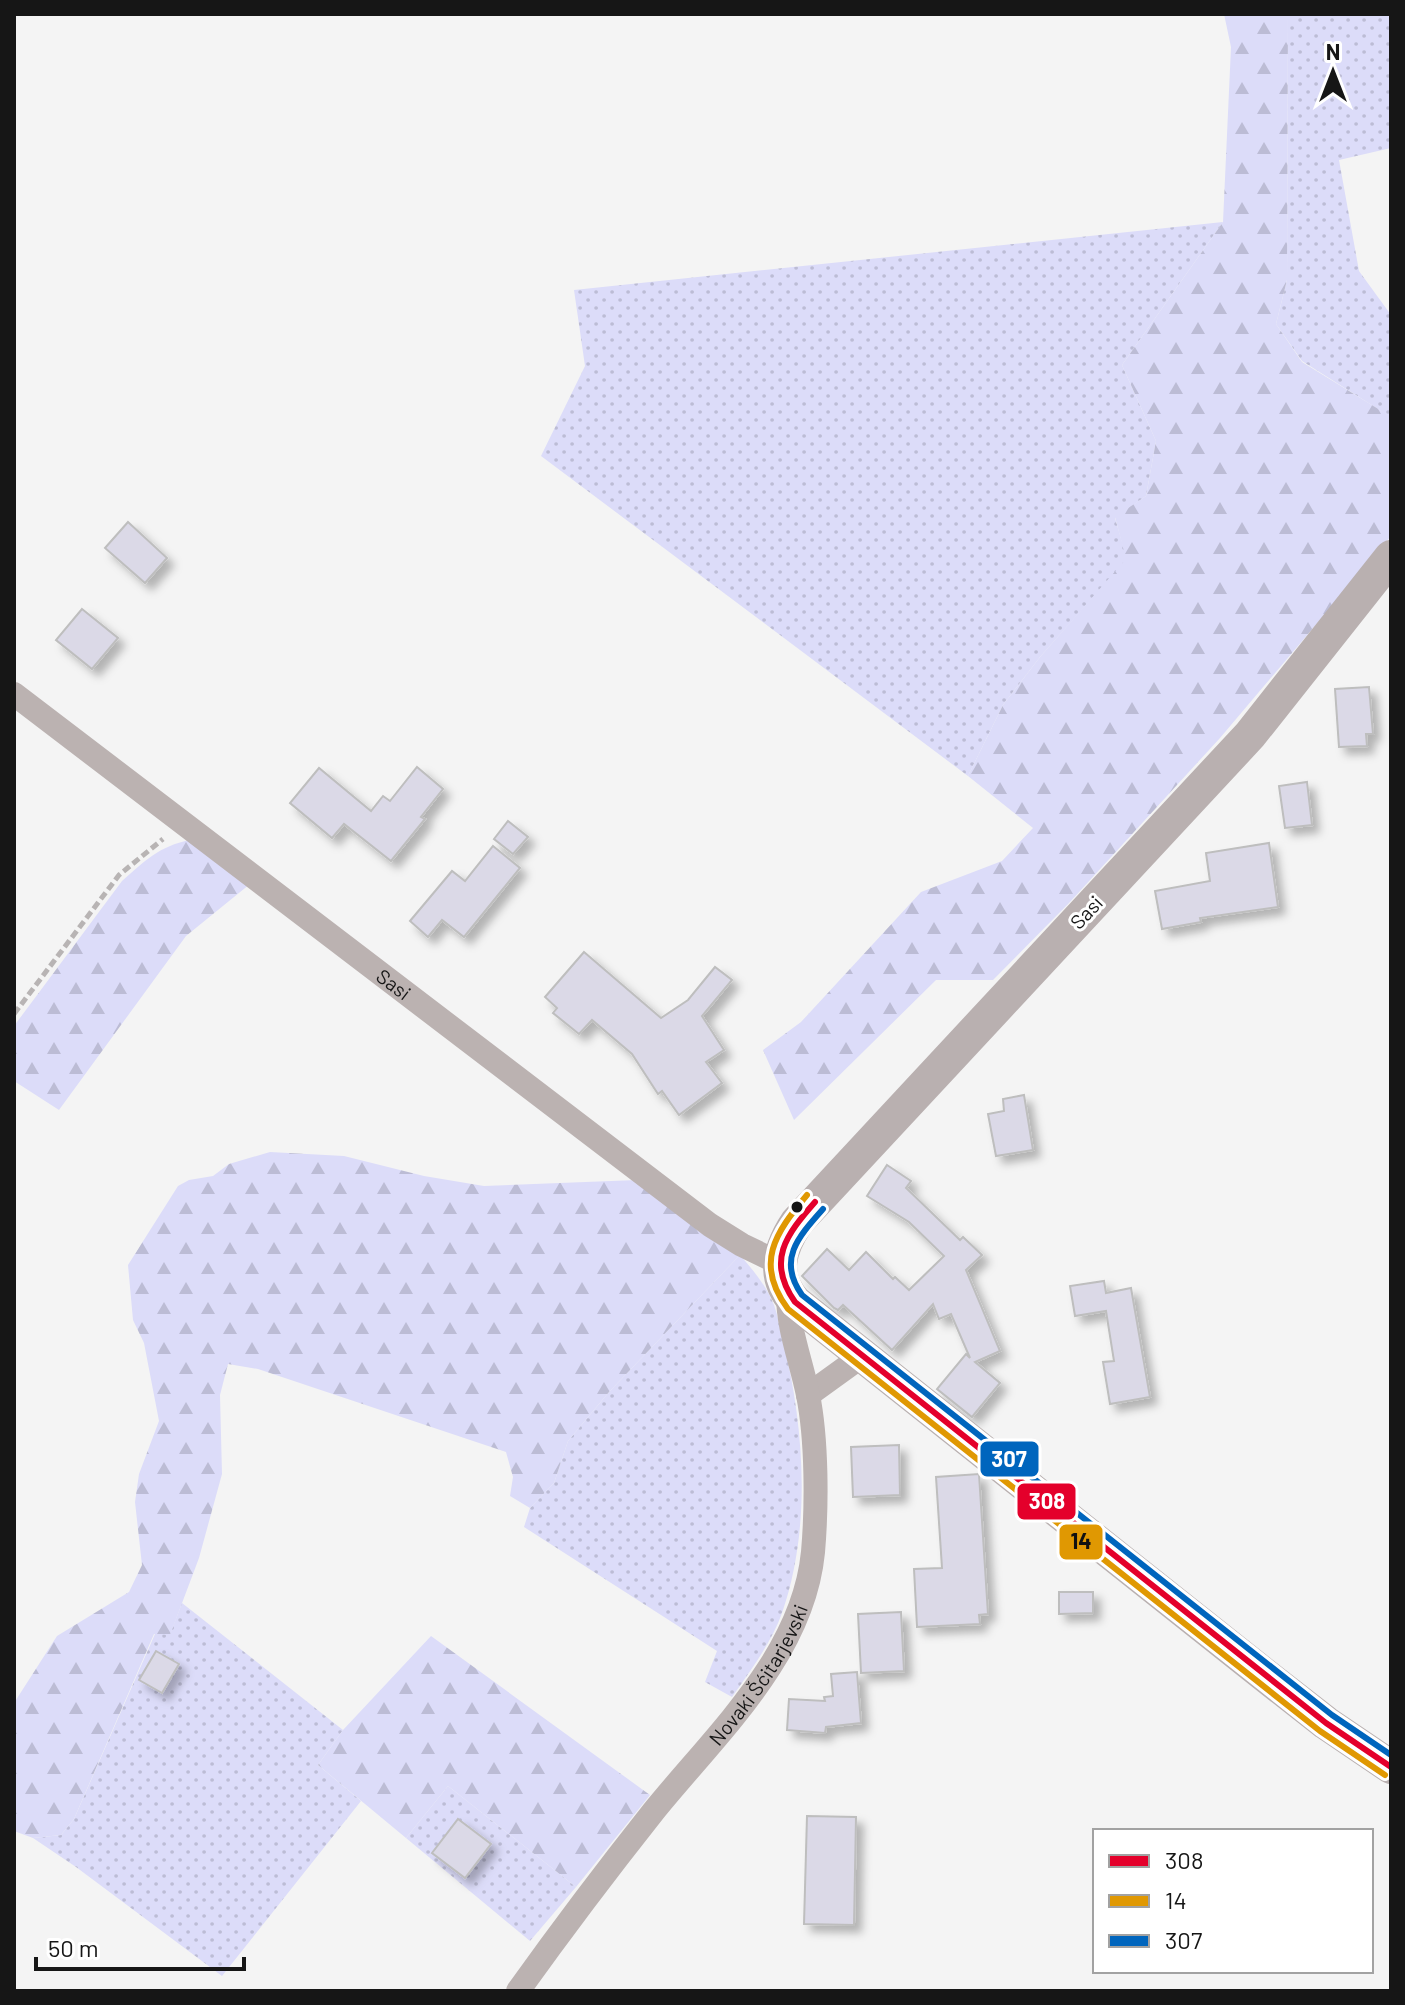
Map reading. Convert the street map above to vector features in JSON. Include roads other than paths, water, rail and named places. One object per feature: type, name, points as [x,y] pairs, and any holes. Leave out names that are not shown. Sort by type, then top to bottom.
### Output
[{"type":"main road","name":"Sasi","points":[[1391,557],[1250,735],[797,1222],[786,1238],[784,1278],[862,1356],[1326,1723],[1391,1767]]},
{"type":"street","name":"Sasi","points":[[14,694],[710,1225],[784,1278]]},
{"type":"street","name":"Novaki Šćitarjevski","points":[[518,1991],[652,1814],[750,1695],[784,1642],[804,1596],[812,1553],[814,1470],[808,1395],[788,1321],[784,1278]]},
{"type":"street","points":[[808,1395],[862,1356]]}]
